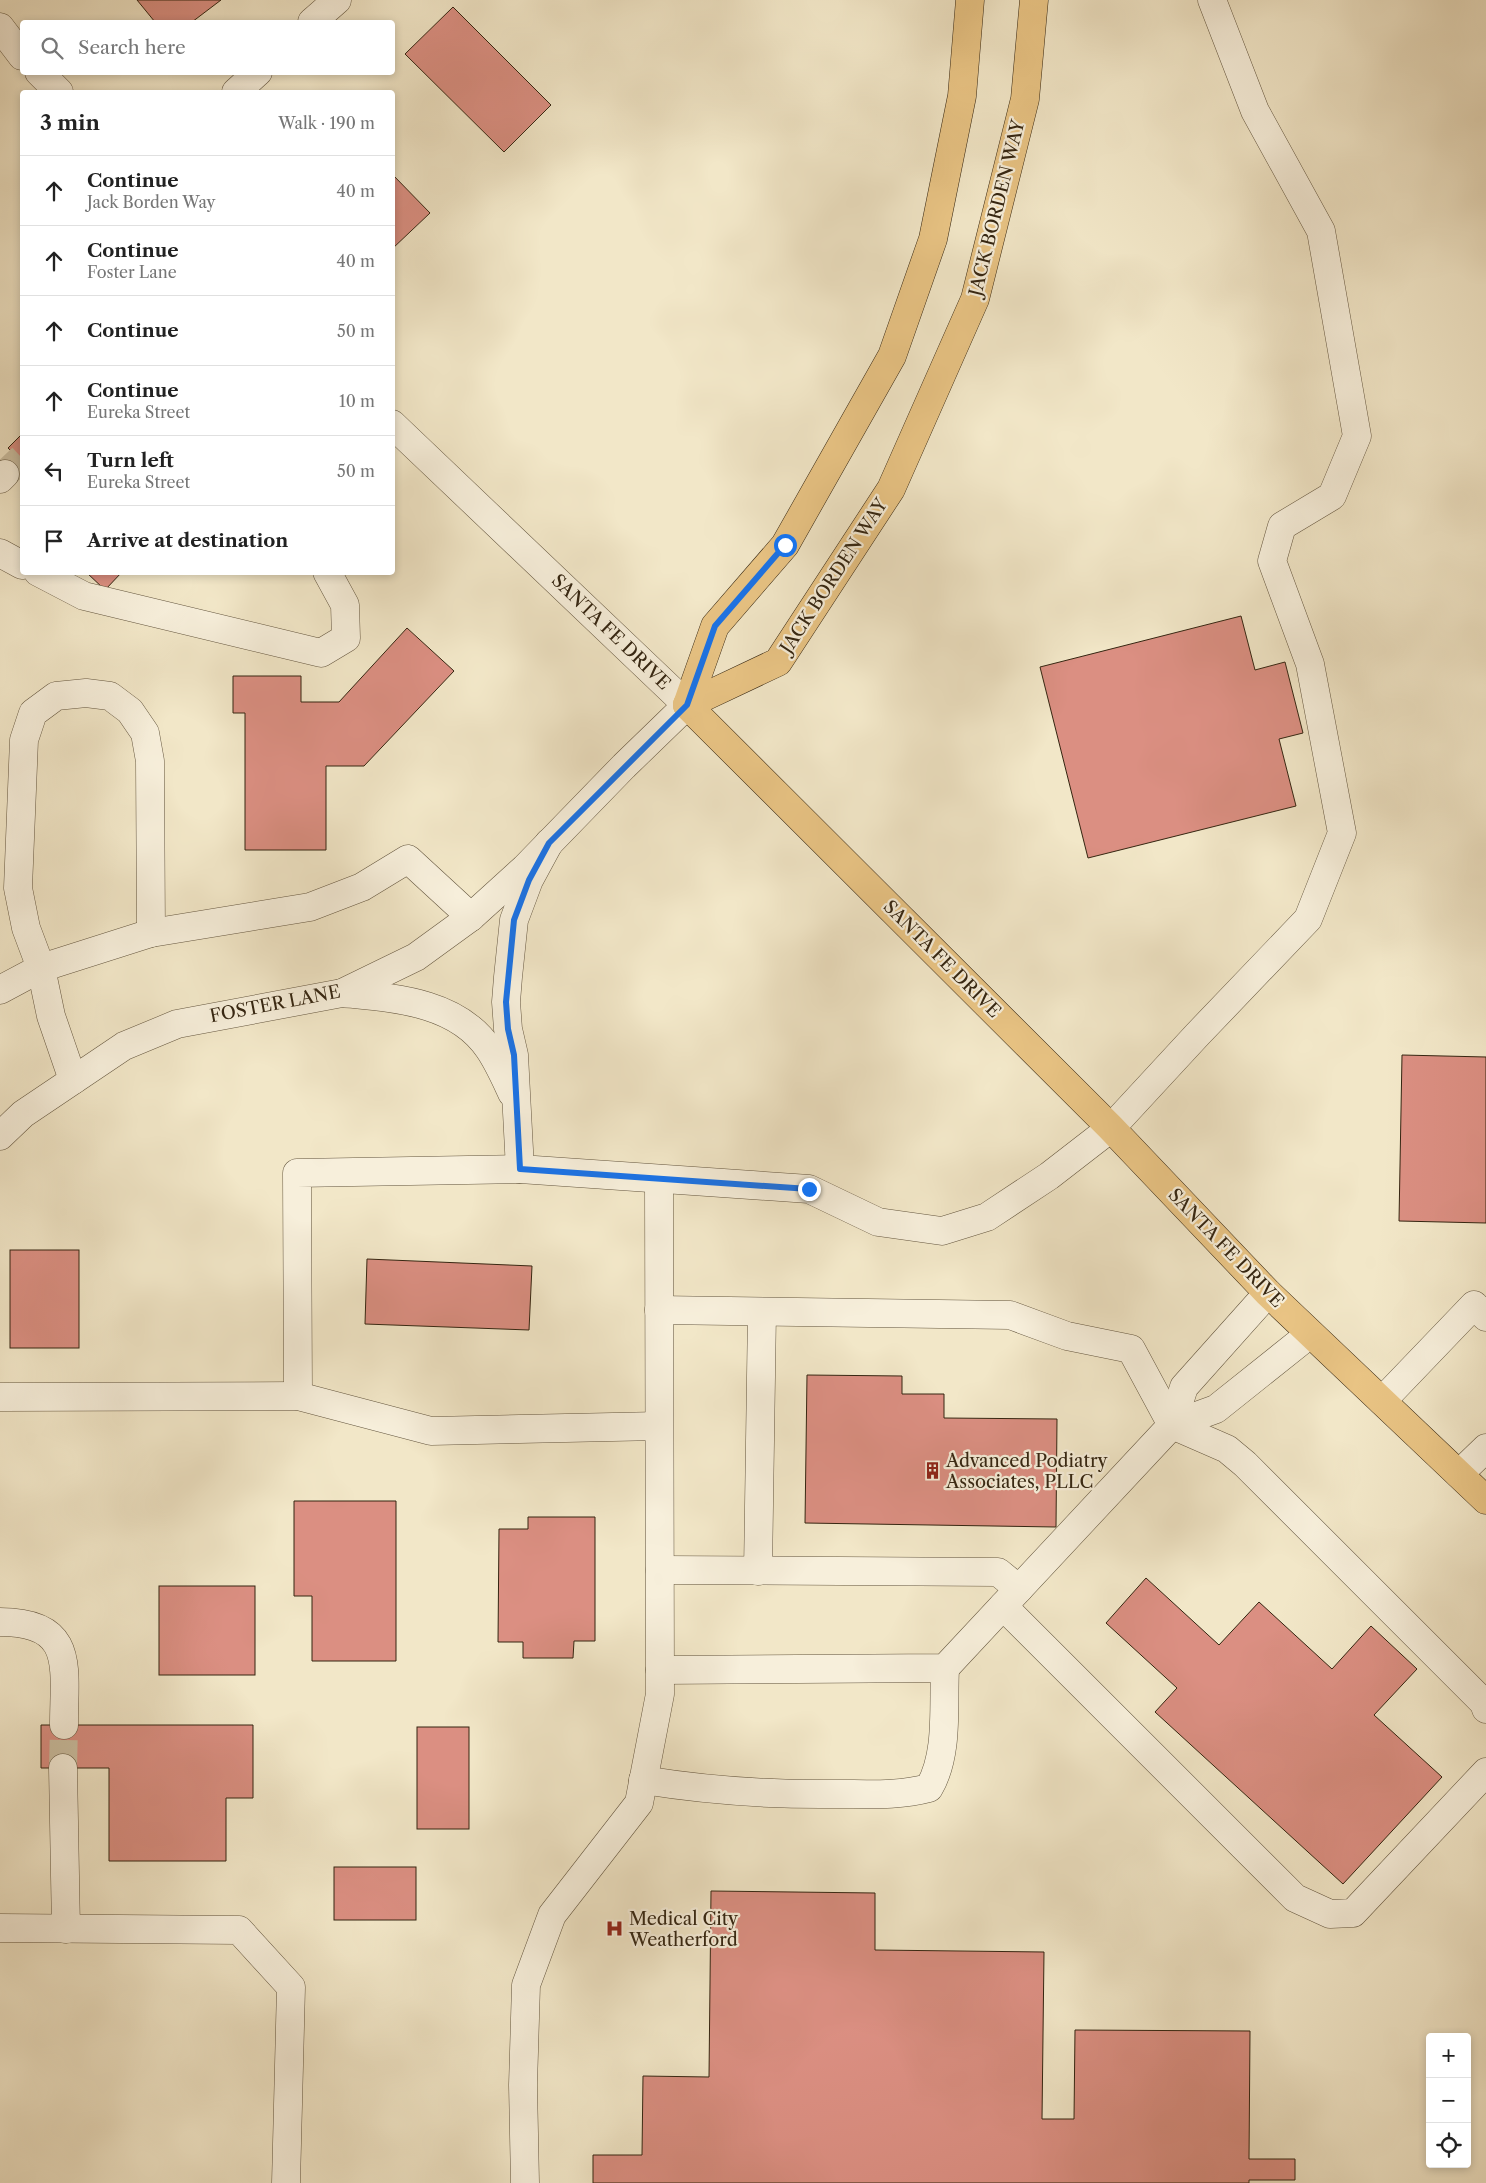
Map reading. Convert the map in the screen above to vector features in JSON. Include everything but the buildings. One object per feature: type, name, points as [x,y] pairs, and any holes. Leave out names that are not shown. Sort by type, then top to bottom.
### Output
[{"type":"main road","points":[[687,705],[715,626],[785,545],[892,356],[933,239],[962,96],[970,0]]},
{"type":"main road","name":"JACK BORDEN WAY","points":[[687,705],[778,662],[891,489],[975,299],[1025,99],[1034,0]]},
{"type":"main road","name":"SANTA FE DRIVE","points":[[687,705],[1112,1128],[1268,1293],[1486,1500]]},
{"type":"street","points":[[314,20],[337,0]]},
{"type":"street","points":[[298,1396],[297,1173],[520,1169],[809,1189],[878,1222],[942,1231],[987,1217],[1049,1176],[1112,1128],[1308,919],[1342,832],[1310,664],[1272,561],[1282,526],[1332,496],[1357,436],[1320,231],[1255,110],[1212,0]]},
{"type":"street","points":[[0,28],[20,53]]},
{"type":"street","points":[[42,75],[57,90]]},
{"type":"street","points":[[238,90],[255,75]]},
{"type":"street","name":"SANTA FE DRIVE","points":[[395,427],[687,705]]},
{"type":"street","points":[[0,553],[20,563]]},
{"type":"street","points":[[44,575],[84,596],[320,653],[346,638],[345,605],[329,575]]},
{"type":"street","points":[[73,1080],[51,1016],[41,968],[26,928],[18,888],[24,740],[33,713],[56,696],[86,693],[110,696],[130,711],[145,733],[150,761],[151,933]]},
{"type":"street","name":"FOSTER LANE","points":[[0,1136],[23,1114],[124,1046],[177,1024],[342,993],[416,957],[471,917],[549,843],[687,705]]},
{"type":"street","points":[[520,1169],[514,1055],[508,1029],[506,1002],[514,920],[529,880],[549,843]]},
{"type":"street","points":[[0,990],[41,968],[151,933],[310,907],[362,888],[408,859],[471,917]]},
{"type":"street","points":[[342,993],[388,998],[432,1006],[466,1025],[488,1048],[516,1101]]},
{"type":"street","points":[[525,2183],[523,2085],[526,1985],[552,1915],[639,1803],[660,1694],[659,1179]]},
{"type":"street","points":[[643,1780],[712,1791],[775,1795],[905,1794],[929,1788],[938,1773],[945,1668],[1172,1425],[1184,1386],[1268,1293]]},
{"type":"street","points":[[1382,1402],[1474,1305],[1486,1317]]},
{"type":"street","points":[[659,1310],[1010,1315],[1066,1336],[1131,1349],[1172,1425],[1227,1449],[1245,1464],[1484,1703],[1486,1709]]},
{"type":"street","points":[[758,1571],[762,1312]]},
{"type":"street","points":[[1172,1425],[1216,1409],[1310,1334]]},
{"type":"street","points":[[0,1397],[298,1396],[431,1431],[659,1426]]},
{"type":"street","points":[[1459,1474],[1486,1448]]},
{"type":"street","points":[[660,1570],[998,1572],[1011,1598],[1295,1898],[1330,1914],[1353,1912],[1486,1772]]},
{"type":"street","points":[[0,1622],[20,1622],[42,1629],[57,1641],[64,1663],[64,1725]]},
{"type":"street","points":[[660,1670],[945,1668]]},
{"type":"street","points":[[64,1768],[66,1929]]},
{"type":"street","points":[[0,1928],[239,1930],[291,1987],[286,2183]]},
{"type":"tunnel","points":[[5,474],[20,460]]},
{"type":"tunnel","points":[[63,1768],[64,1725]]},
{"type":"place","name":"Advanced Podiatry Associates, PLLC","points":[[932,1471]]},
{"type":"place","name":"Medical City Weatherford","points":[[615,1929]]},
{"type":"route","points":[[785,545],[715,626],[687,705],[549,843],[529,880],[514,920],[506,1002],[508,1029],[514,1055],[520,1169],[809,1189]]}]
